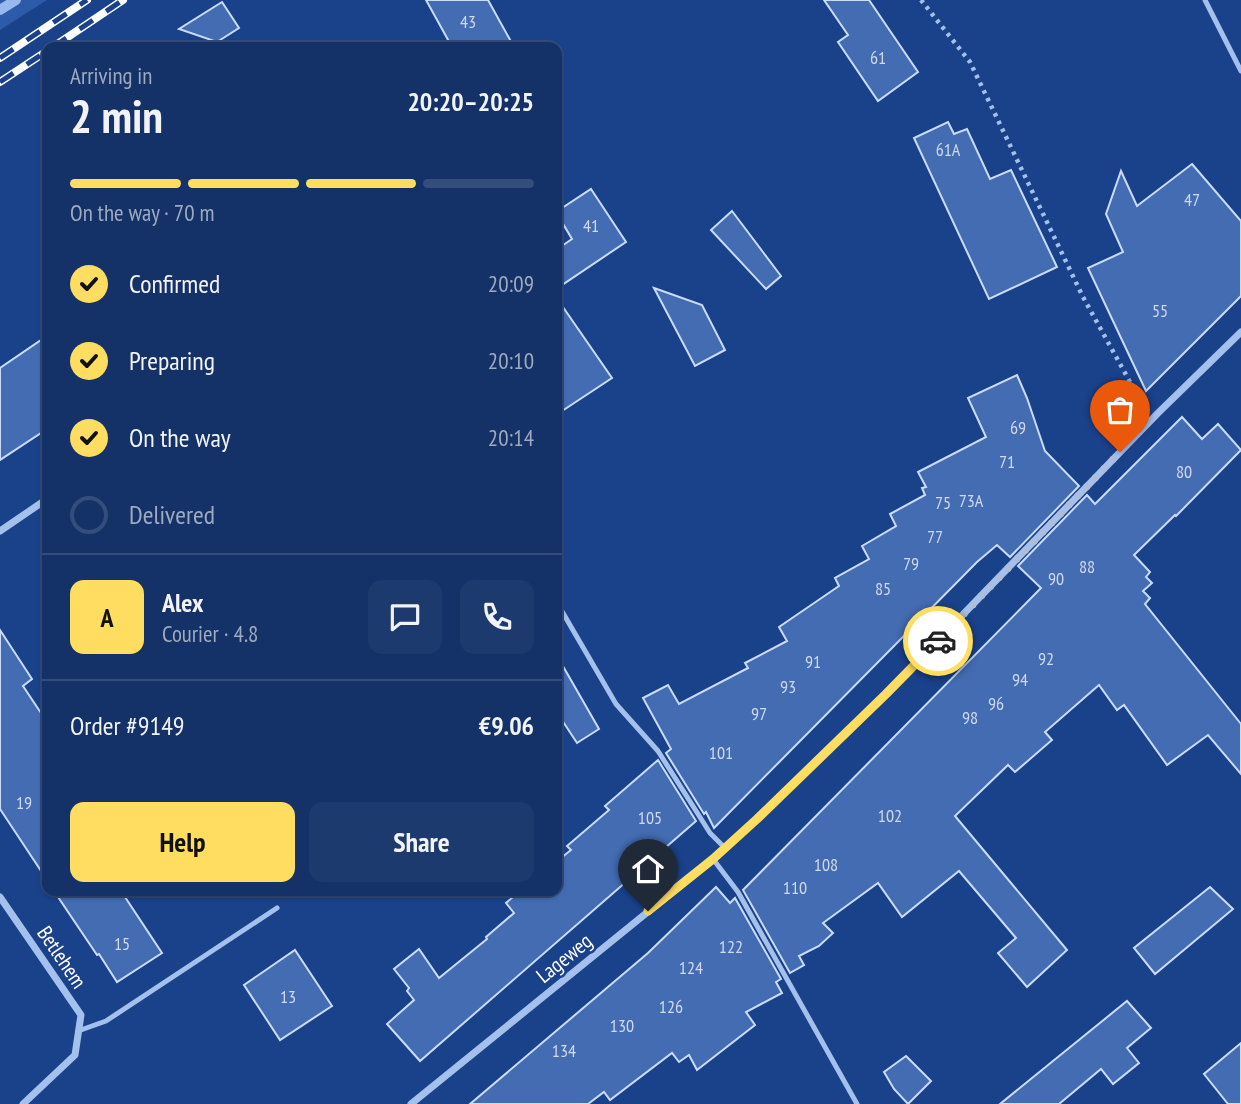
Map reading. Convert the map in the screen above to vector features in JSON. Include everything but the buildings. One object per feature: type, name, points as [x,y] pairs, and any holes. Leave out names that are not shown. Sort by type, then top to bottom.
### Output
[{"type":"street","name":"Lageweg","points":[[411,1104],[725,848],[886,694],[1157,414],[1241,332]]},
{"type":"street","points":[[0,531],[42,502]]},
{"type":"street","name":"Betlehem","points":[[0,897],[80,1015],[78,1031]]},
{"type":"street","points":[[23,1104],[75,1055],[78,1031]]},
{"type":"lane","points":[[1205,0],[1241,71]]},
{"type":"lane","points":[[562,611],[616,704],[658,751],[710,833],[725,848]]},
{"type":"lane","points":[[713,859],[738,892],[856,1104]]},
{"type":"lane","points":[[78,1031],[106,1021],[277,908]]},
{"type":"path","points":[[921,0],[970,62],[1083,297],[1139,398],[1157,414]]},
{"type":"shaded area","points":[[0,0],[47,0],[0,30]]},
{"type":"waterway","points":[[0,10],[16,0]]},
{"type":"railway","points":[[0,58],[87,0]]},
{"type":"railway","points":[[60,42],[123,0]]},
{"type":"railway","points":[[0,82],[42,54]]},
{"type":"way so far","points":[[938,641],[1120,452]]},
{"type":"route","points":[[648,911],[713,859],[757,819],[938,641]]}]
